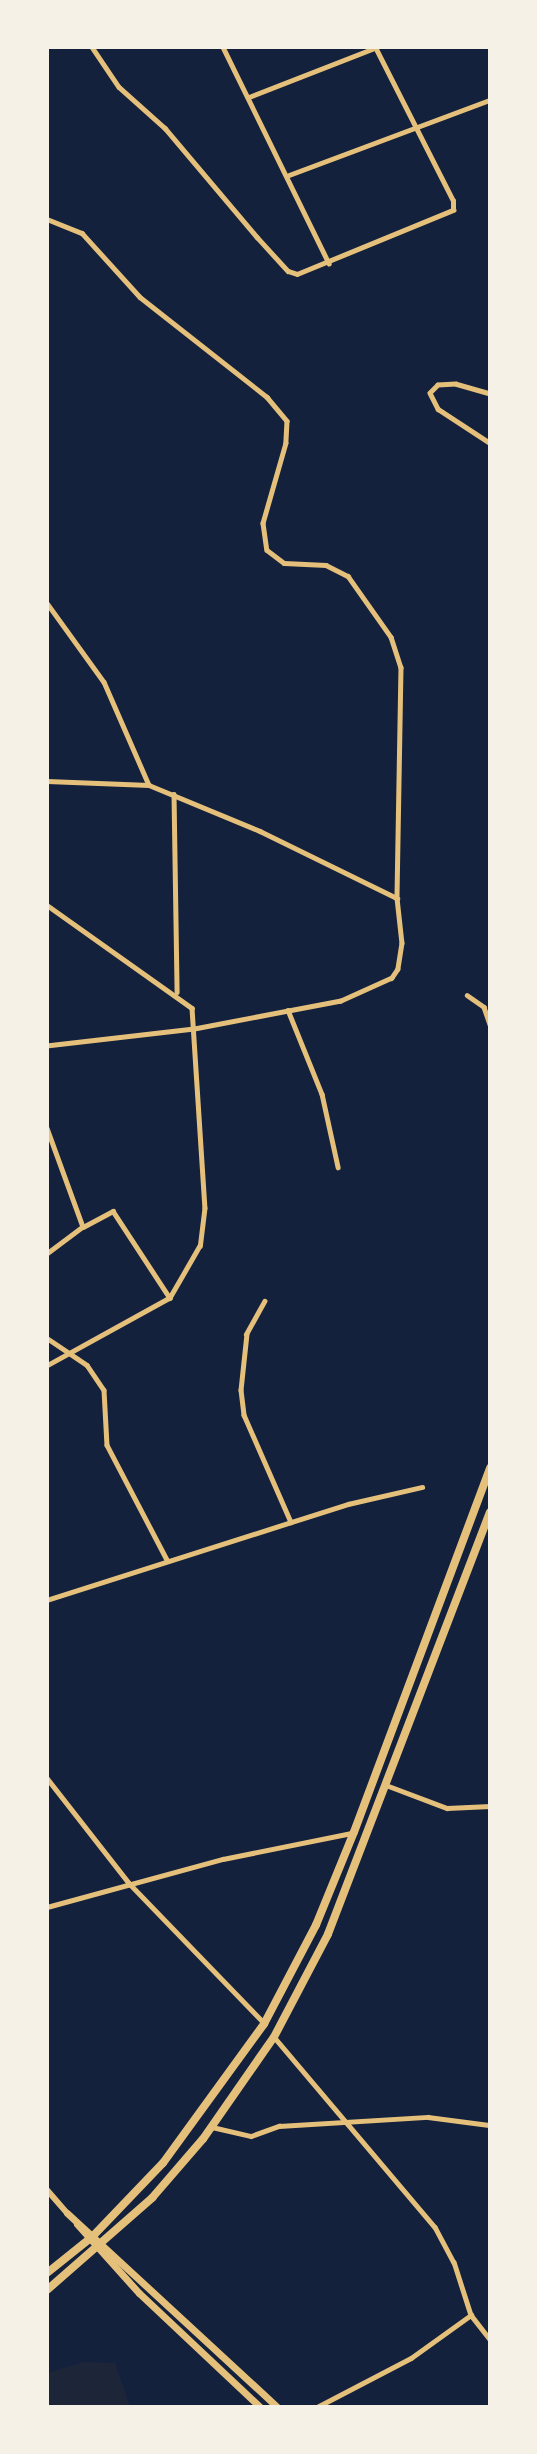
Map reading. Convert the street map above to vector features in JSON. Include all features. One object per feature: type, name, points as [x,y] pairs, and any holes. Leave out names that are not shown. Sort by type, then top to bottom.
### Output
[{"type":"highway","points":[[47,2273],[90,2238],[163,2163],[264,2024],[316,1925],[354,1832],[490,1468]]},
{"type":"highway","points":[[47,2290],[152,2197],[211,2127],[274,2037],[328,1934],[490,1512]]},
{"type":"highway","points":[[354,1832],[366,1836]]},
{"type":"main road","points":[[67,2213],[90,2238],[277,2407]]},
{"type":"main road","points":[[99,2246],[261,2407]]},
{"type":"street","points":[[92,47],[119,87],[165,128],[288,271],[302,273],[453,210],[418,128],[376,47],[249,97]]},
{"type":"street","points":[[223,47],[289,175],[329,263]]},
{"type":"street","points":[[289,175],[490,100]]},
{"type":"street","points":[[47,219],[82,233],[140,297],[267,397],[287,421],[286,443],[263,523],[267,550],[284,563],[326,565],[348,576],[391,637],[401,667],[397,898],[401,958],[392,978],[341,1001],[194,1029],[47,1046]]},
{"type":"street","points":[[490,394],[456,384],[438,385],[430,393],[438,409],[490,443]]},
{"type":"street","points":[[47,603],[104,682],[149,785]]},
{"type":"street","points":[[47,781],[149,785],[174,794],[397,898]]},
{"type":"street","points":[[174,794],[177,993]]},
{"type":"street","points":[[47,905],[177,993],[192,1008],[205,1222],[195,1257],[170,1298],[47,1366]]},
{"type":"street","points":[[467,995],[484,1007],[490,1024]]},
{"type":"street","points":[[288,1010],[322,1094],[338,1167]]},
{"type":"street","points":[[47,1128],[83,1227]]},
{"type":"street","points":[[47,1255],[108,1211],[116,1213],[170,1298]]},
{"type":"street","points":[[265,1301],[247,1334],[242,1381],[244,1415],[291,1522]]},
{"type":"street","points":[[47,1338],[87,1365],[104,1390],[107,1445],[167,1560]]},
{"type":"street","points":[[47,1600],[291,1522],[422,1487]]},
{"type":"street","points":[[47,1778],[130,1883],[264,2024]]},
{"type":"street","points":[[386,1785],[447,1808],[490,1806]]},
{"type":"street","points":[[47,1907],[130,1883],[354,1832]]},
{"type":"street","points":[[274,2037],[445,2242],[471,2315],[490,2339]]},
{"type":"street","points":[[211,2127],[251,2136],[279,2126],[428,2117],[490,2125]]},
{"type":"street","points":[[47,2190],[67,2213]]},
{"type":"street","points":[[317,2407],[411,2358],[471,2315]]},
{"type":"shaded area","points":[[84,2362],[115,2363],[130,2407],[47,2407],[47,2373]]}]
